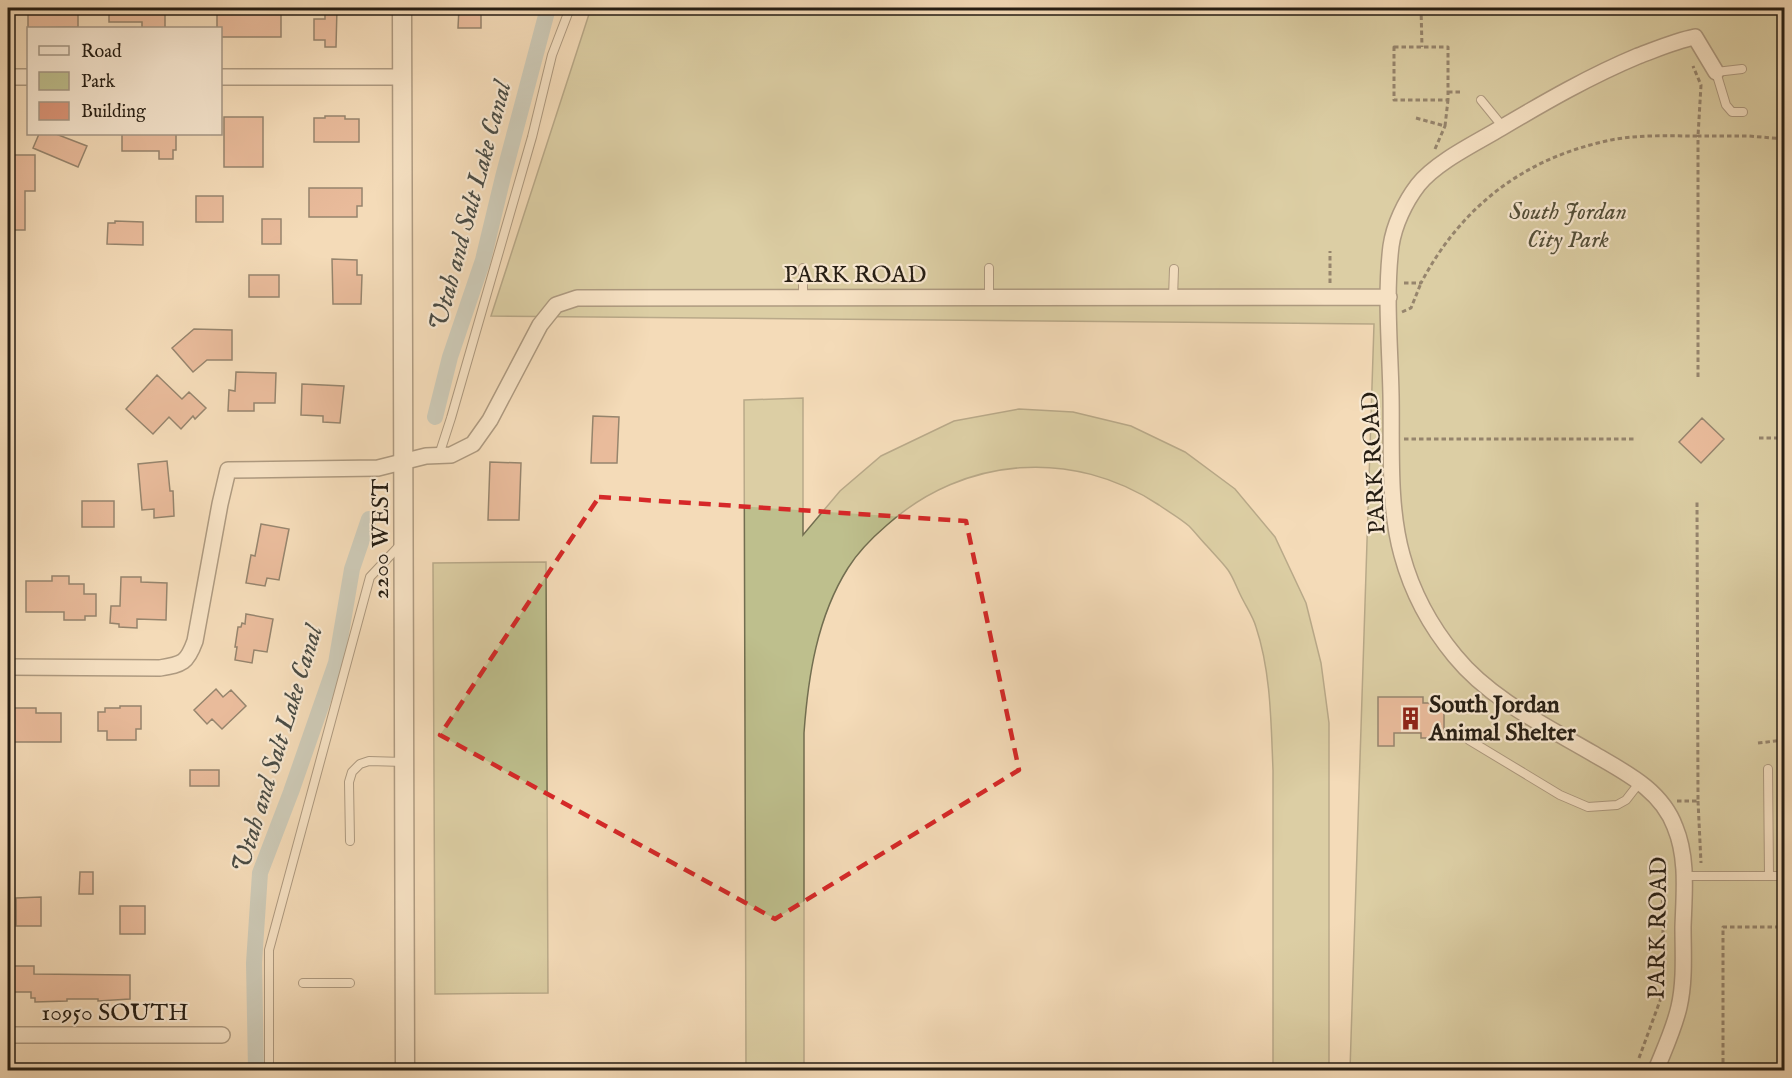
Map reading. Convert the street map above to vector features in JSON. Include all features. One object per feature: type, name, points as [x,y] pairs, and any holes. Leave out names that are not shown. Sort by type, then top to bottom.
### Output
[{"type":"street","name":"2200 WEST","points":[[402,8],[405,1071]]},
{"type":"street","name":"PARK ROAD","points":[[1656,1071],[1680,1004],[1683,980],[1684,876],[1680,842],[1675,825],[1666,808],[1649,788],[1480,684],[1454,656],[1424,611],[1402,555],[1393,501],[1389,297],[1392,244],[1398,223],[1419,183],[1443,163],[1546,102],[1614,66],[1678,40],[1695,37],[1716,72]]},
{"type":"street","points":[[8,77],[27,77]]},
{"type":"street","points":[[222,77],[403,77]]},
{"type":"street","name":"PARK ROAD","points":[[8,667],[160,668],[176,665],[189,657],[195,641],[228,470],[378,468],[426,456],[451,455],[473,444],[490,420],[540,325],[556,306],[577,298],[1389,297]]},
{"type":"street","name":"10950 SOUTH","points":[[8,1035],[222,1035]]},
{"type":"lane","points":[[439,455],[532,137],[552,55],[570,8]]},
{"type":"lane","points":[[1742,69],[1716,72],[1726,105],[1732,112],[1743,112]]},
{"type":"lane","points":[[1481,100],[1503,127]]},
{"type":"lane","points":[[803,268],[803,296]]},
{"type":"lane","points":[[988,268],[988,297]]},
{"type":"lane","points":[[1173,298],[1174,269]]},
{"type":"lane","points":[[268,1071],[269,950],[370,577],[404,541]]},
{"type":"lane","points":[[1469,740],[1560,795],[1588,807],[1617,805],[1626,800],[1640,782]]},
{"type":"lane","points":[[350,841],[349,782],[352,772],[360,764],[369,761],[404,762]]},
{"type":"lane","points":[[1768,769],[1769,876]]},
{"type":"lane","points":[[1684,876],[1785,876]]},
{"type":"lane","points":[[303,983],[350,983]]},
{"type":"path","points":[[1421,8],[1422,47]]},
{"type":"path","points":[[1416,118],[1445,126],[1448,100],[1448,47],[1394,47],[1394,100],[1448,100]]},
{"type":"path","points":[[1693,66],[1701,86],[1698,136],[1698,377]]},
{"type":"path","points":[[1448,92],[1460,92]]},
{"type":"path","points":[[1402,322],[1402,312],[1412,308],[1421,283],[1443,245],[1462,222],[1486,199],[1538,165],[1603,141],[1635,137],[1749,136],[1785,139]]},
{"type":"path","points":[[1403,283],[1421,283]]},
{"type":"path","points":[[1759,438],[1785,438]]},
{"type":"path","points":[[1402,439],[1635,439]]},
{"type":"path","points":[[1697,501],[1698,801],[1701,862]]},
{"type":"path","points":[[1758,743],[1785,740]]},
{"type":"path","points":[[1674,796],[1678,801],[1698,801]]},
{"type":"path","points":[[1662,885],[1664,933]]},
{"type":"path","points":[[1723,1071],[1723,927],[1785,927]]},
{"type":"path","points":[[1640,1059],[1661,998],[1665,979]]},
{"type":"highlighted area","points":[[599,497],[966,521],[1019,770],[775,919],[440,735]]},
{"type":"green space","name":"South Jordan City Park","points":[[591,8],[1784,8],[1784,1070],[1350,1070],[1374,324],[491,316]]},
{"type":"green space","points":[[803,398],[803,535],[840,491],[881,456],[954,421],[1019,409],[1073,412],[1131,426],[1185,452],[1235,489],[1275,537],[1306,603],[1321,663],[1329,723],[1329,1070],[1273,1070],[1273,770],[1269,698],[1265,662],[1256,627],[1228,570],[1189,526],[1159,505],[1126,487],[1091,474],[1055,468],[1020,468],[984,473],[950,485],[917,502],[866,545],[852,562],[837,587],[816,648],[808,690],[804,733],[804,1070],[746,1070],[744,400]]},
{"type":"green space","points":[[546,562],[548,993],[435,994],[433,563]]},
{"type":"building","points":[[28,8],[78,8],[78,27],[28,27]]},
{"type":"building","points":[[109,8],[165,8],[165,27],[142,27],[142,22],[109,22]]},
{"type":"building","points":[[236,8],[253,8],[253,12],[281,12],[281,37],[222,37],[222,27],[217,27],[217,12],[236,12]]},
{"type":"building","points":[[325,8],[337,8],[336,47],[325,47],[325,40],[314,40],[314,19],[325,19]]},
{"type":"building","points":[[459,8],[481,8],[481,28],[458,28]]},
{"type":"building","points":[[325,116],[359,119],[359,142],[314,142],[314,118],[325,118]]},
{"type":"building","points":[[224,117],[263,117],[263,167],[224,167]]},
{"type":"building","points":[[39,135],[59,135],[87,146],[78,167],[33,148]]},
{"type":"building","points":[[122,135],[176,135],[176,150],[173,150],[173,159],[159,159],[159,151],[122,151]]},
{"type":"building","points":[[8,155],[35,155],[35,191],[25,191],[25,230],[8,230]]},
{"type":"building","points":[[309,188],[362,188],[362,206],[357,206],[357,217],[309,217]]},
{"type":"building","points":[[196,196],[223,196],[223,222],[196,222]]},
{"type":"building","points":[[262,219],[281,219],[281,244],[262,244]]},
{"type":"building","points":[[115,221],[143,222],[143,245],[107,244],[108,223],[115,223]]},
{"type":"building","points":[[332,259],[357,260],[357,275],[362,275],[361,304],[333,304]]},
{"type":"building","points":[[249,275],[279,275],[279,297],[249,297]]},
{"type":"building","points":[[194,329],[232,330],[232,360],[207,360],[193,372],[172,348]]},
{"type":"building","points":[[236,372],[276,373],[275,403],[254,403],[254,411],[228,411],[229,390],[235,391]]},
{"type":"building","points":[[157,375],[182,399],[189,392],[206,408],[195,419],[193,416],[181,429],[169,417],[153,434],[126,409]]},
{"type":"building","points":[[302,384],[344,386],[340,423],[323,422],[323,416],[301,415]]},
{"type":"building","points":[[593,416],[619,417],[617,463],[591,463]]},
{"type":"building","points":[[1702,418],[1724,439],[1701,463],[1679,442]]},
{"type":"building","points":[[167,461],[170,491],[173,491],[174,516],[154,518],[154,509],[142,510],[138,464]]},
{"type":"building","points":[[490,462],[521,463],[519,520],[488,520]]},
{"type":"building","points":[[82,501],[114,501],[114,527],[82,527]]},
{"type":"building","points":[[261,524],[289,529],[279,580],[267,578],[265,586],[246,583],[251,555],[255,556]]},
{"type":"building","points":[[52,576],[69,576],[69,584],[84,584],[84,594],[96,594],[96,616],[85,616],[85,620],[64,620],[64,612],[26,612],[26,581],[52,581]]},
{"type":"building","points":[[121,577],[141,577],[141,582],[167,583],[166,620],[137,619],[137,628],[119,627],[119,624],[110,623],[111,606],[120,606]]},
{"type":"building","points":[[246,614],[273,619],[267,652],[254,650],[252,663],[235,660],[238,627],[241,627],[242,623],[245,624]]},
{"type":"building","points":[[216,689],[223,697],[231,690],[246,706],[222,729],[212,719],[207,724],[194,710]]},
{"type":"building","name":"South Jordan Animal Shelter","points":[[1378,697],[1423,697],[1423,703],[1444,703],[1444,738],[1421,738],[1421,733],[1394,733],[1394,746],[1378,746]]},
{"type":"building","points":[[120,706],[141,706],[141,729],[136,729],[136,740],[107,740],[107,731],[98,731],[98,712],[105,712],[105,708],[120,708]]},
{"type":"building","points":[[13,708],[36,708],[36,713],[61,713],[61,742],[13,742]]},
{"type":"building","points":[[190,770],[219,770],[219,786],[190,786]]},
{"type":"building","points":[[80,872],[93,872],[93,894],[79,894]]},
{"type":"building","points":[[41,897],[41,926],[16,926],[16,898]]},
{"type":"building","points":[[120,906],[145,906],[145,934],[120,934]]},
{"type":"building","points":[[13,966],[34,966],[34,974],[130,975],[130,999],[98,1001],[98,999],[67,999],[67,1001],[35,1002],[35,998],[31,998],[31,992],[13,992]]},
{"type":"waterway","name":"Utah and Salt Lake Canal","points":[[435,417],[450,357],[483,260],[548,8]]},
{"type":"waterway","name":"Utah and Salt Lake Canal","points":[[256,1070],[254,963],[260,873],[336,663],[352,569],[369,519]]},
{"type":"place","name":"South Jordan Animal Shelter","points":[[1411,718]]}]
